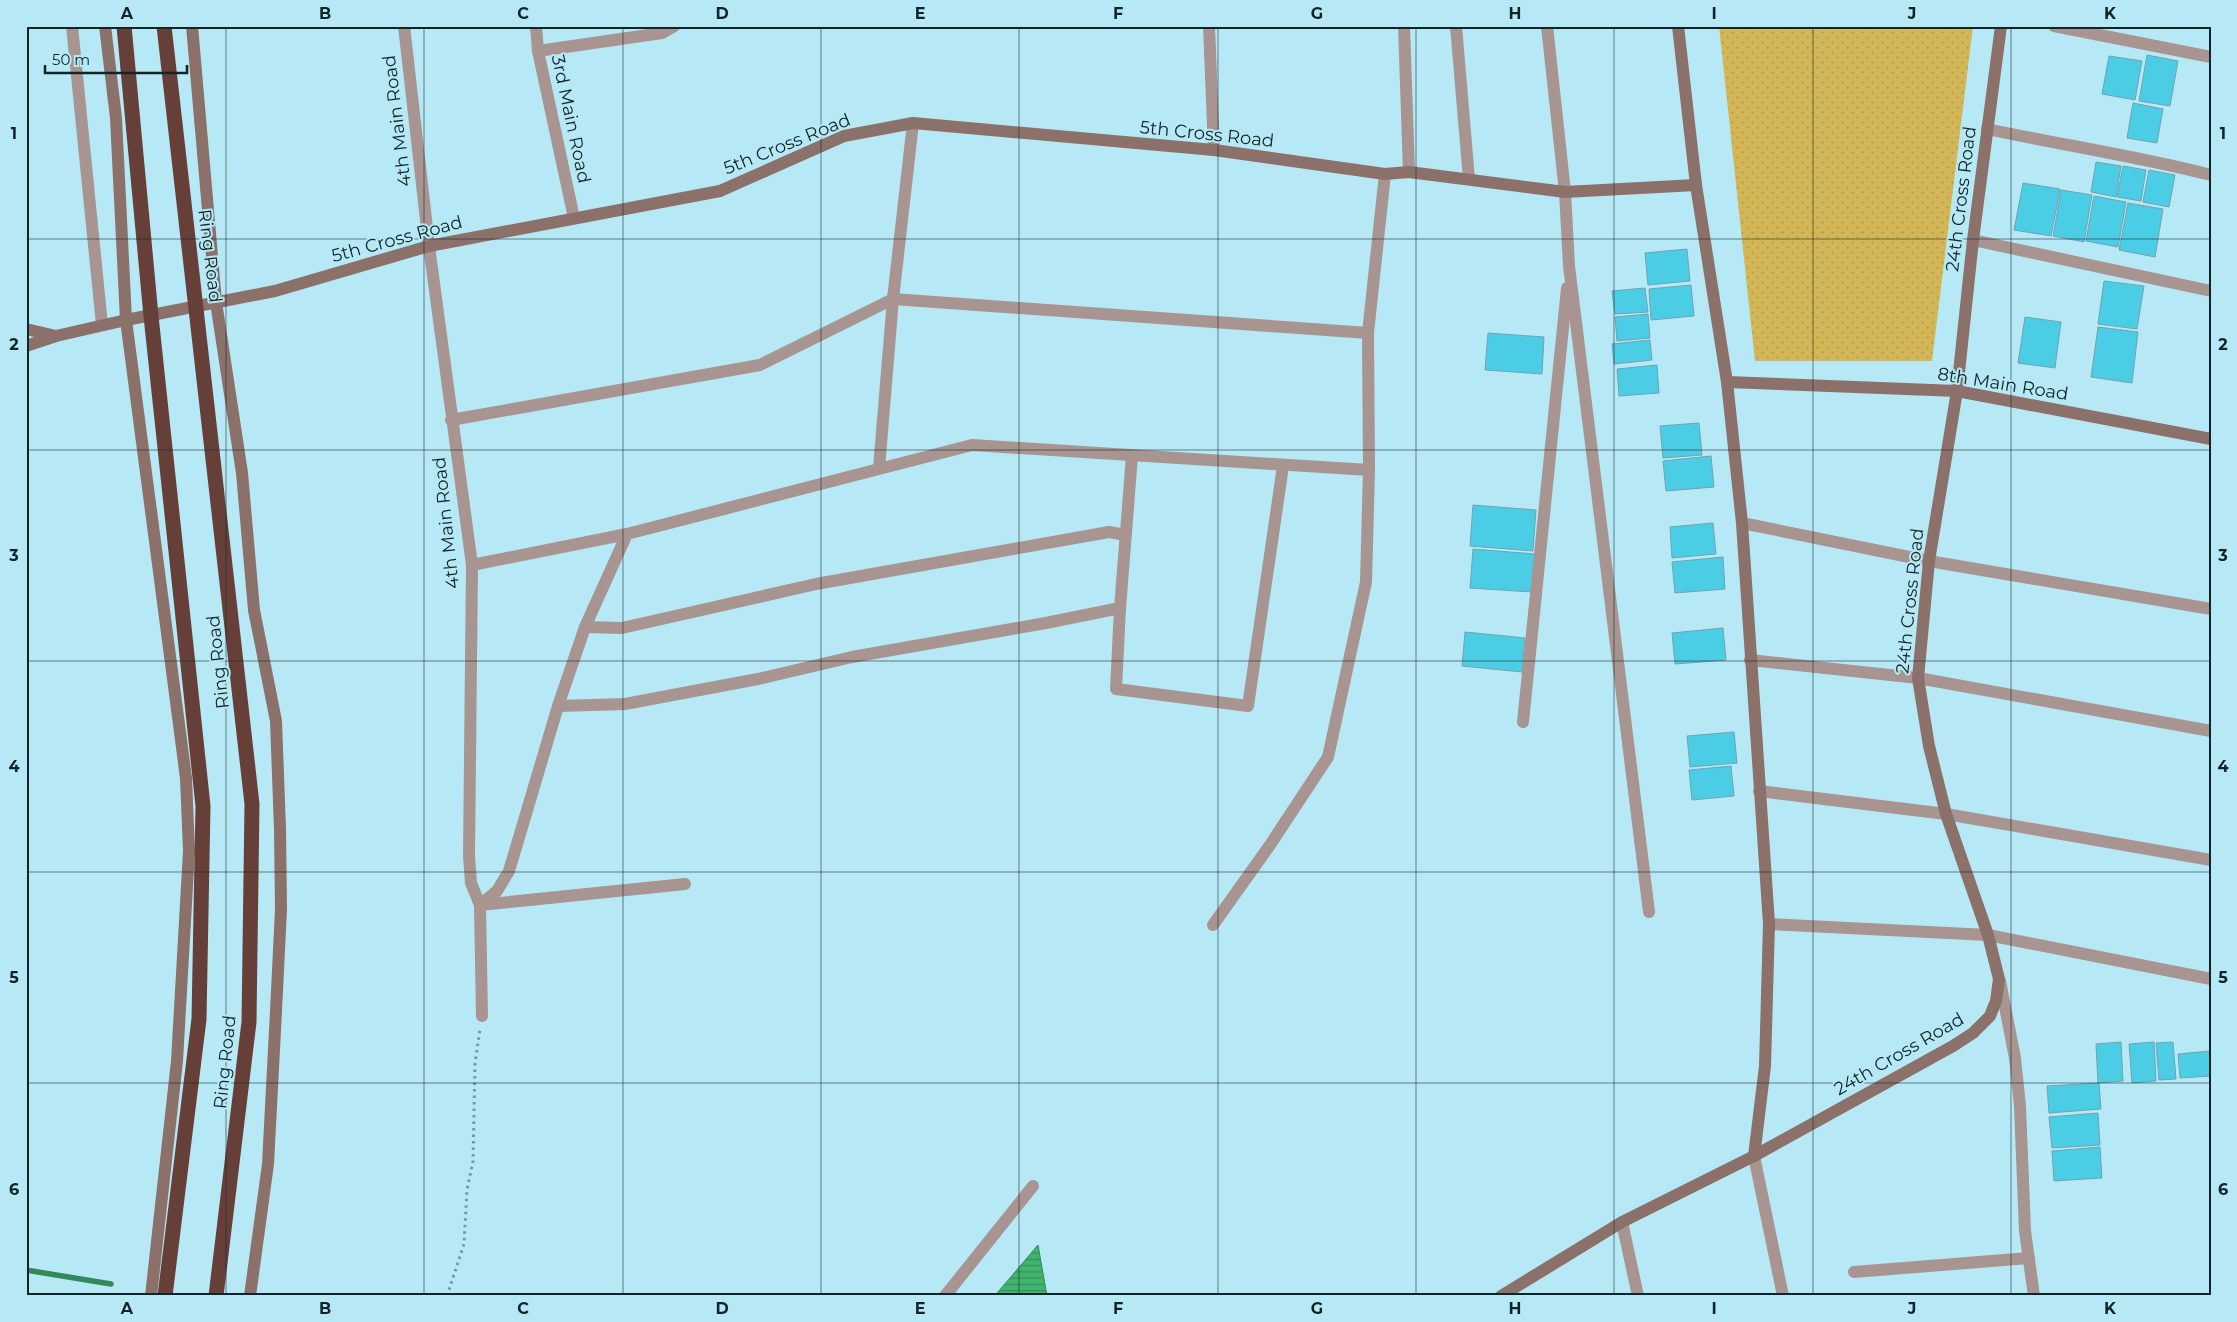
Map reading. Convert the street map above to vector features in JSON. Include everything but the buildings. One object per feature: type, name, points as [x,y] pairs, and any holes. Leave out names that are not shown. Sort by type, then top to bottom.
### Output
[{"type":"highway","name":"Ring Road","points":[[124,26],[151,316],[203,806],[199,1019],[164,1244],[165,1296]]},
{"type":"highway","name":"Ring Road","points":[[164,26],[252,804],[249,1022],[216,1296]]},
{"type":"street","points":[[72,26],[102,325]]},
{"type":"street","points":[[106,26],[116,118],[126,320],[186,778],[189,851],[164,1244],[151,1296]]},
{"type":"street","points":[[192,26],[216,302],[242,473],[254,610],[276,721],[281,909],[268,1164],[250,1296]]},
{"type":"street","name":"4th Main Road","points":[[404,26],[429,246],[472,565],[469,856],[470,883],[480,905],[482,1016]]},
{"type":"street","name":"3rd Main Road","points":[[536,26],[538,51],[574,218]]},
{"type":"street","points":[[538,51],[662,30],[674,26]]},
{"type":"street","points":[[1209,26],[1214,150]]},
{"type":"street","points":[[1404,26],[1409,172]]},
{"type":"street","points":[[1456,26],[1469,180]]},
{"type":"street","points":[[1547,26],[1565,192],[1569,266],[1649,912]]},
{"type":"street","points":[[1678,26],[1696,185],[1727,382],[1742,523],[1769,924],[1765,1066],[1754,1156],[1783,1296]]},
{"type":"street","name":"24th Cross Road","points":[[1509,1293],[1622,1222],[1754,1156],[1973,1033],[1990,1016],[1996,1001],[1999,979],[1988,935],[1946,814],[1929,746],[1918,678],[1929,561],[1957,391],[1973,240],[2001,26]]},
{"type":"street","points":[[2054,26],[2211,57]]},
{"type":"street","points":[[879,468],[893,299],[913,123]]},
{"type":"street","name":"5th Cross Road","points":[[26,346],[56,336],[102,325],[275,291],[429,246],[720,191],[844,136],[913,123],[1214,150],[1385,174],[1409,172],[1565,192],[1696,185]]},
{"type":"street","points":[[1987,129],[2164,163],[2211,175]]},
{"type":"street","points":[[1213,925],[1270,845],[1328,757],[1366,582],[1369,470],[1368,333],[1385,174]]},
{"type":"street","points":[[1973,240],[2211,291]]},
{"type":"street","points":[[1523,722],[1569,266]]},
{"type":"street","points":[[451,420],[760,365],[893,299],[1368,333]]},
{"type":"street","points":[[26,329],[56,336]]},
{"type":"street","name":"8th Main Road","points":[[1727,382],[1957,391],[2211,439]]},
{"type":"street","points":[[472,565],[627,534],[972,445],[1369,470]]},
{"type":"street","points":[[1132,456],[1120,608],[1116,689],[1248,706],[1283,466]]},
{"type":"street","points":[[1742,523],[1929,561],[2211,609]]},
{"type":"street","points":[[586,627],[622,628],[816,584],[1109,532],[1126,535]]},
{"type":"street","points":[[480,905],[497,891],[509,870],[558,706],[586,627],[627,534]]},
{"type":"street","points":[[558,706],[625,704],[758,679],[852,658],[1120,608]]},
{"type":"street","points":[[1750,660],[1918,678],[2211,731]]},
{"type":"street","points":[[1759,791],[1946,814],[2211,860]]},
{"type":"street","points":[[480,905],[685,884]]},
{"type":"street","points":[[1769,924],[1988,935],[2211,979]]},
{"type":"street","points":[[1999,979],[2015,1058],[2020,1106],[2025,1231],[2034,1296]]},
{"type":"street","points":[[945,1296],[1033,1186]]},
{"type":"street","points":[[1622,1222],[1638,1296]]},
{"type":"street","points":[[1854,1272],[2029,1258]]},
{"type":"path","points":[[447,1296],[464,1244],[467,1190],[473,1160],[475,1064],[482,1016]]},
{"type":"shaded area","points":[[1719,26],[1973,26],[1932,361],[1755,361]]},
{"type":"shaded area","points":[[1038,1245],[1047,1296],[995,1296],[998,1292]]},
{"type":"waterway","points":[[26,1270],[111,1284]]}]
